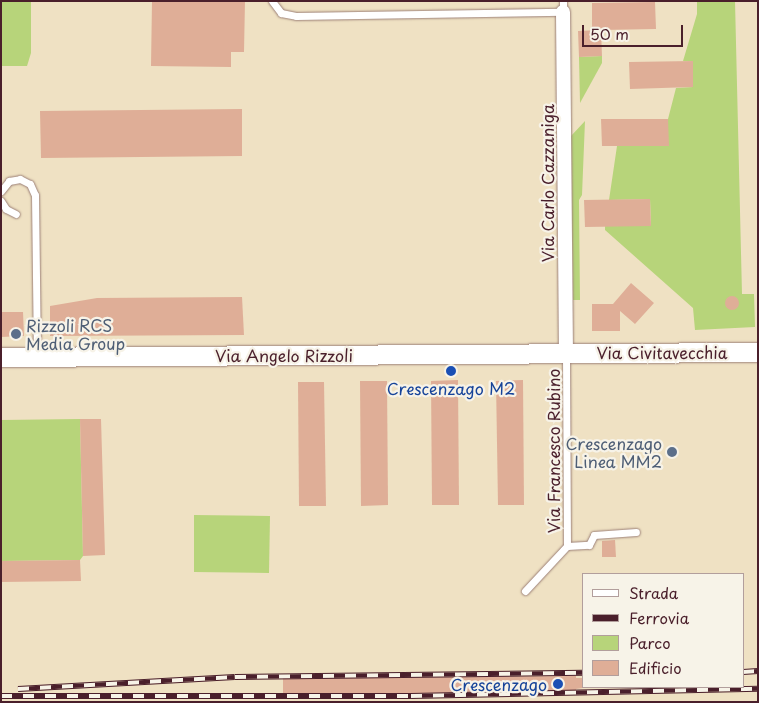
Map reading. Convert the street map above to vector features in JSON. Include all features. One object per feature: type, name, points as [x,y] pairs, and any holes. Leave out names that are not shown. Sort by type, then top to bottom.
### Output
[{"type":"street","name":"Via Carlo Cazzaniga","points":[[563,7],[566,353]]},
{"type":"street","name":"Via Civitavecchia","points":[[566,353],[758,352]]},
{"type":"street","name":"Via Angelo Rizzoli","points":[[1,357],[566,353]]},
{"type":"lane","name":"Via Carlo Cazzaniga","points":[[272,1],[281,13],[290,16],[563,7]]},
{"type":"lane","points":[[1,192],[9,181],[20,179],[30,184],[35,195],[37,357]]},
{"type":"lane","points":[[1,201],[6,209],[16,214]]},
{"type":"lane","name":"Via Francesco Rubino","points":[[525,591],[567,546],[566,353]]},
{"type":"lane","points":[[567,546],[589,545],[594,535],[636,532]]},
{"type":"green space","points":[[1,1],[31,1],[31,53],[27,66],[1,66]]},
{"type":"green space","points":[[697,1],[735,1],[742,294],[754,294],[755,327],[695,330],[693,308],[605,230],[605,226],[651,225],[650,199],[609,200],[617,146],[668,146],[668,119],[676,88],[693,87],[693,61],[683,61],[697,14]]},
{"type":"green space","points":[[602,56],[602,63],[580,103],[579,57]]},
{"type":"green space","points":[[585,121],[582,195],[579,200],[580,300],[573,300],[571,136]]},
{"type":"green space","points":[[80,419],[83,556],[80,560],[1,561],[1,420]]},
{"type":"green space","points":[[194,515],[270,516],[269,573],[194,572]]},
{"type":"building","points":[[152,1],[245,1],[244,52],[231,52],[231,67],[151,66]]},
{"type":"building","points":[[655,2],[656,29],[601,30],[602,56],[579,57],[578,31],[600,30],[592,30],[592,3]]},
{"type":"building","points":[[693,61],[693,87],[630,89],[629,62]]},
{"type":"building","points":[[242,109],[242,156],[41,158],[40,111]]},
{"type":"building","points":[[601,119],[668,119],[669,146],[602,146]]},
{"type":"building","points":[[650,199],[651,226],[585,227],[584,200]]},
{"type":"building","points":[[631,283],[654,303],[635,324],[620,311],[620,331],[592,331],[592,304],[613,304]]},
{"type":"building","points":[[732,296],[737,298],[739,303],[737,308],[732,310],[727,308],[725,303],[727,298]]},
{"type":"building","points":[[242,297],[244,335],[50,336],[50,306],[97,298]]},
{"type":"building","points":[[1,312],[23,312],[24,336],[1,337]]},
{"type":"building","points":[[458,380],[459,505],[432,505],[431,381]]},
{"type":"building","points":[[523,380],[524,505],[498,505],[496,381]]},
{"type":"building","points":[[360,381],[387,381],[388,505],[361,506]]},
{"type":"building","points":[[298,382],[324,382],[326,506],[299,506]]},
{"type":"building","points":[[80,419],[101,419],[105,555],[83,556]]},
{"type":"building","points":[[615,540],[616,557],[602,557],[602,541]]},
{"type":"building","points":[[80,560],[81,581],[1,582],[1,561]]},
{"type":"building","points":[[576,676],[576,678],[582,678],[583,688],[576,689],[576,692],[283,694],[283,678]]},
{"type":"railway","points":[[744,672],[758,671]]},
{"type":"railway","points":[[18,689],[235,677],[582,673]]},
{"type":"railway","points":[[1,696],[411,696],[758,689]]},
{"type":"place","name":"Rizzoli RCS Media Group","points":[[16,334]]},
{"type":"place","name":"Crescenzago M2","points":[[451,371]]},
{"type":"place","name":"Crescenzago Linea MM2","points":[[672,452]]},
{"type":"place","name":"Crescenzago","points":[[558,684]]}]
